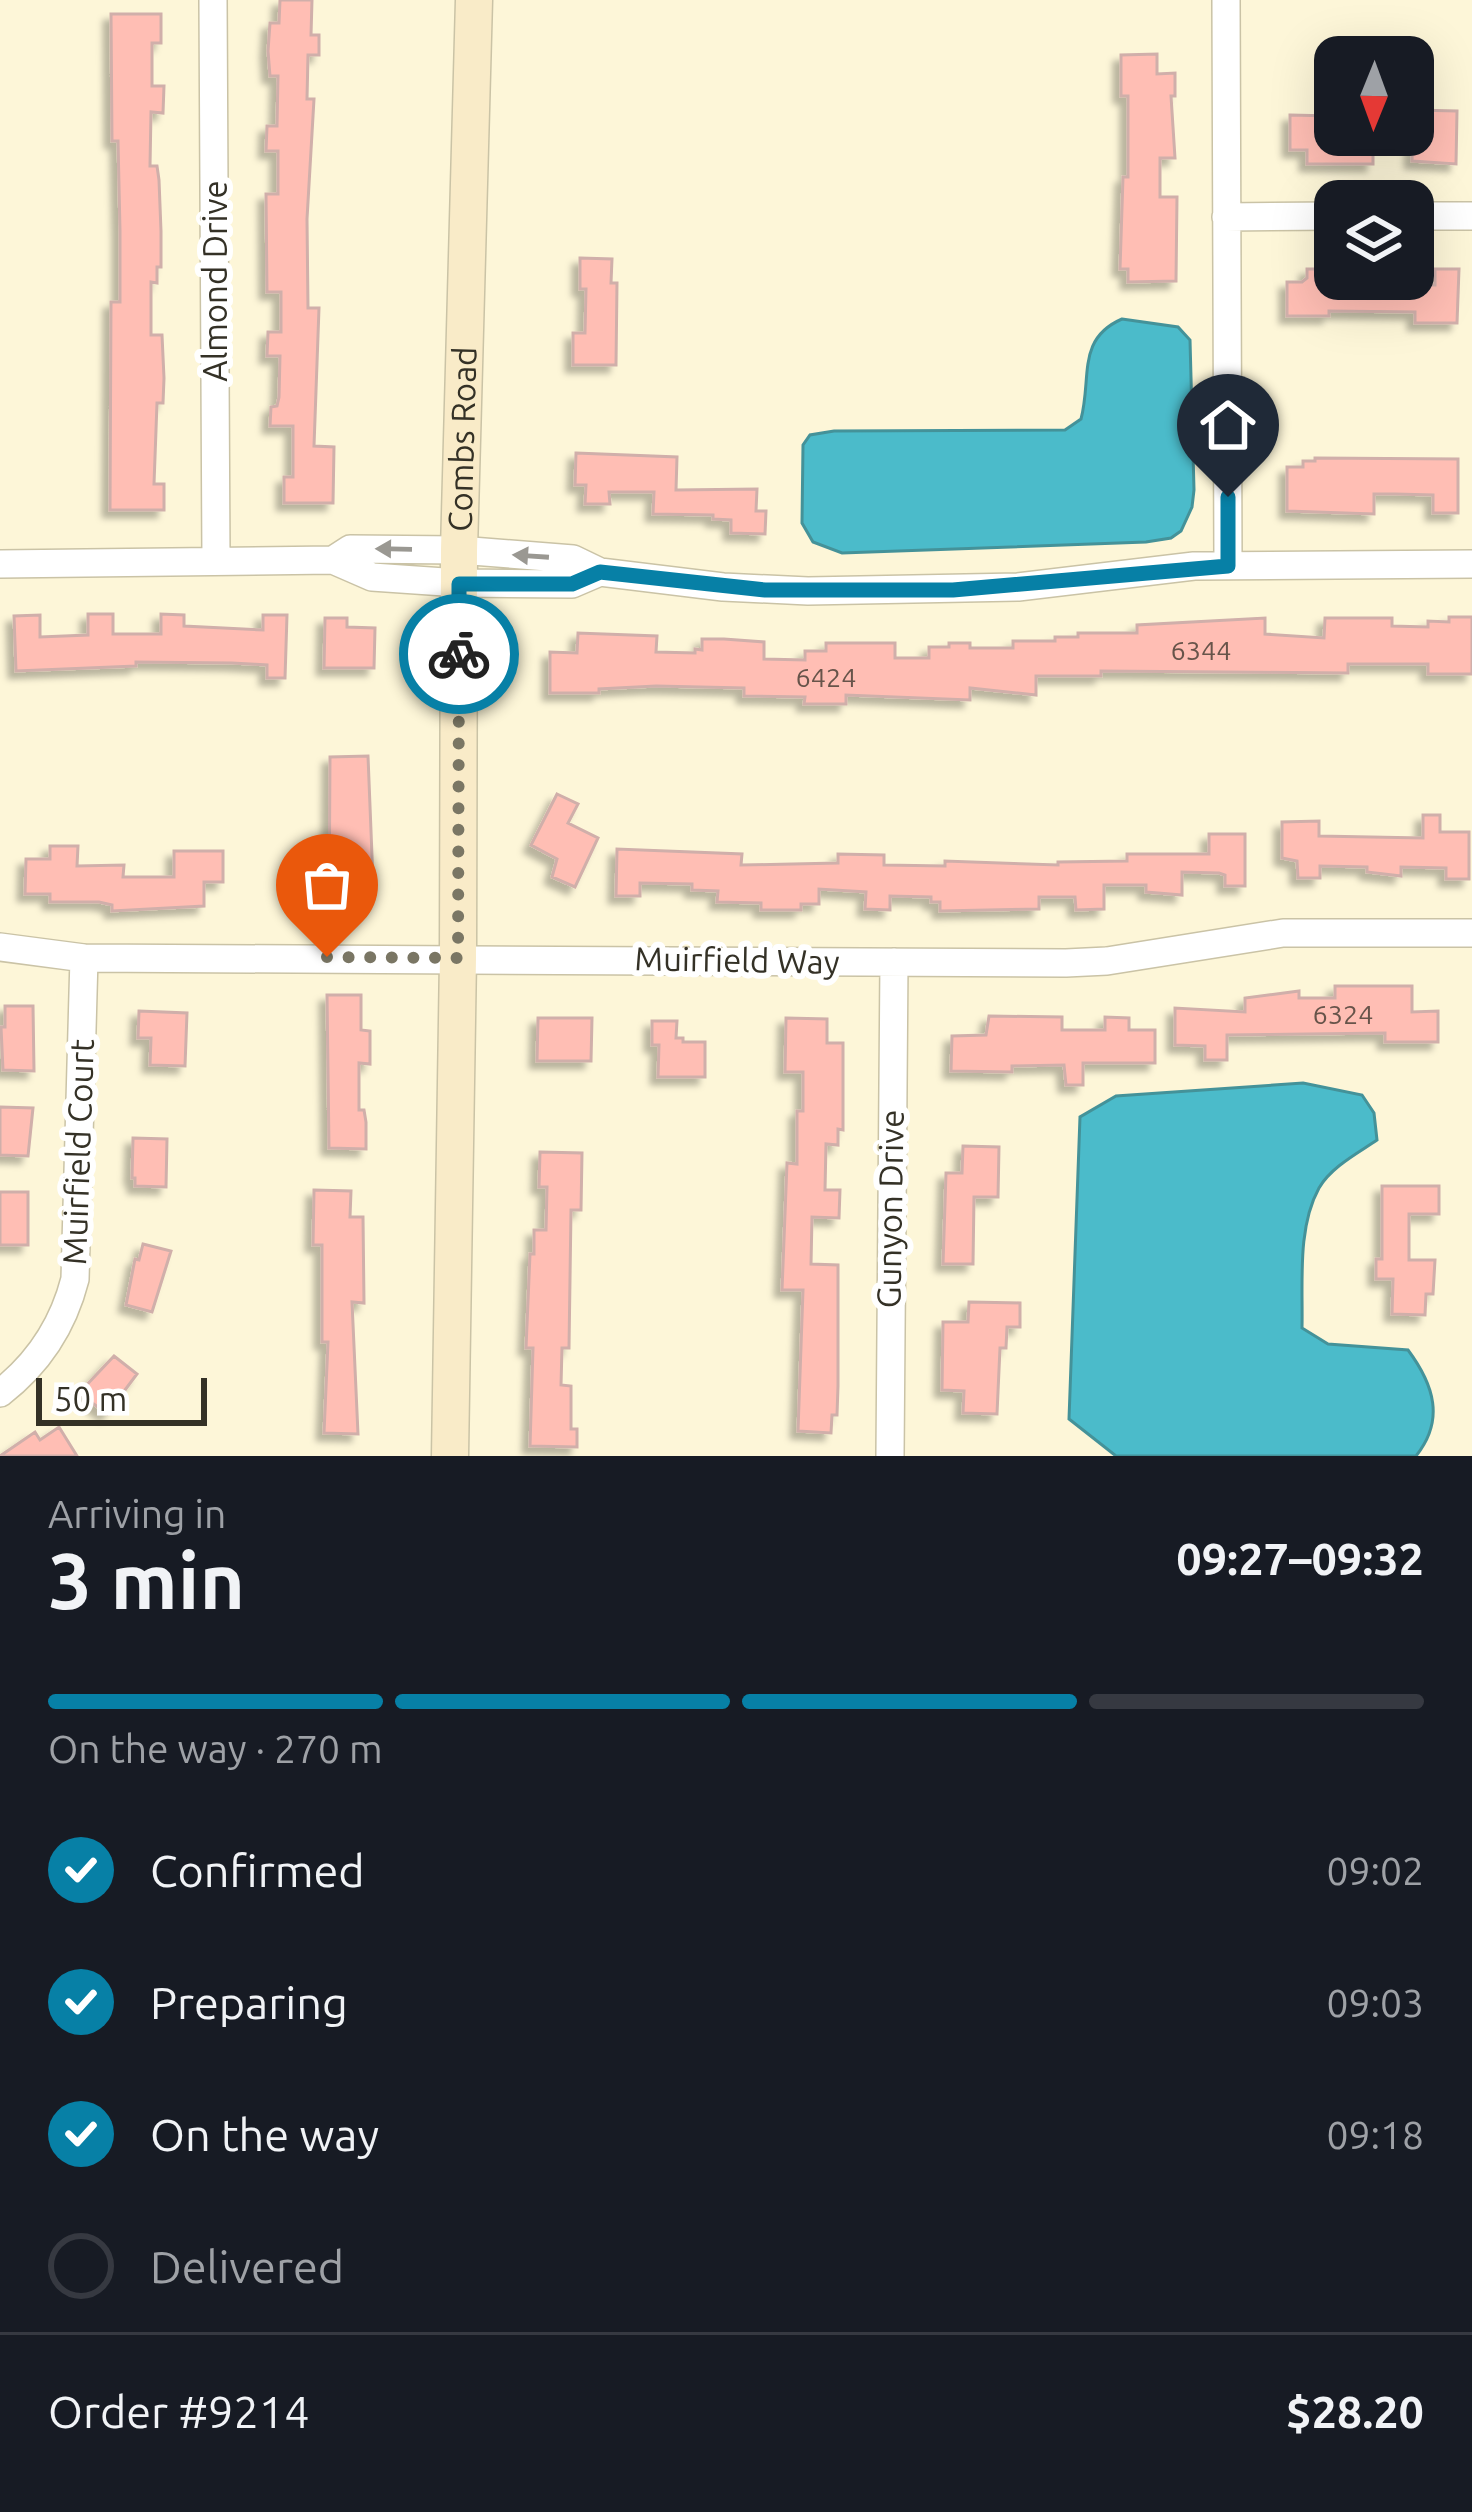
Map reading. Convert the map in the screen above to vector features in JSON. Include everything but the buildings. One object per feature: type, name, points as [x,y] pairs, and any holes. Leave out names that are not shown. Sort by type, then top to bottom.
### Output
[{"type":"street","name":"Almond Drive","points":[[214,0],[216,561]]},
{"type":"street","name":"Combs Road","points":[[450,1456],[459,567],[474,0]]},
{"type":"street","points":[[1226,0],[1228,566]]},
{"type":"street","points":[[1226,217],[1314,216]]},
{"type":"street","points":[[1434,216],[1472,216]]},
{"type":"street","points":[[0,564],[332,560],[373,577],[459,567],[572,584],[600,572],[765,590],[912,591],[1018,587],[1157,569],[1472,564]]},
{"type":"street","name":"Muirfield Way","points":[[0,947],[84,958],[1066,963],[1108,961],[1283,933],[1472,933]]},
{"type":"street","name":"Muirfield Court","points":[[0,1393],[45,1348],[62,1320],[75,1279],[84,958]]},
{"type":"street","name":"Gunyon Drive","points":[[890,1456],[894,962]]},
{"type":"water","points":[[1122,319],[1178,327],[1190,340],[1194,490],[1181,531],[1171,538],[1146,542],[842,553],[813,542],[802,523],[803,445],[810,435],[1065,430],[1081,419],[1088,361],[1098,337]]},
{"type":"water","points":[[1303,1083],[1362,1095],[1374,1113],[1377,1140],[1330,1173],[1312,1204],[1303,1256],[1302,1328],[1328,1344],[1408,1350],[1433,1403],[1425,1443],[1416,1456],[1116,1456],[1069,1419],[1080,1117],[1116,1096]]},
{"type":"way so far","points":[[327,957],[458,958],[459,654]]},
{"type":"route","points":[[459,654],[459,584],[572,584],[600,572],[765,590],[953,590],[1228,566],[1228,497]]}]
